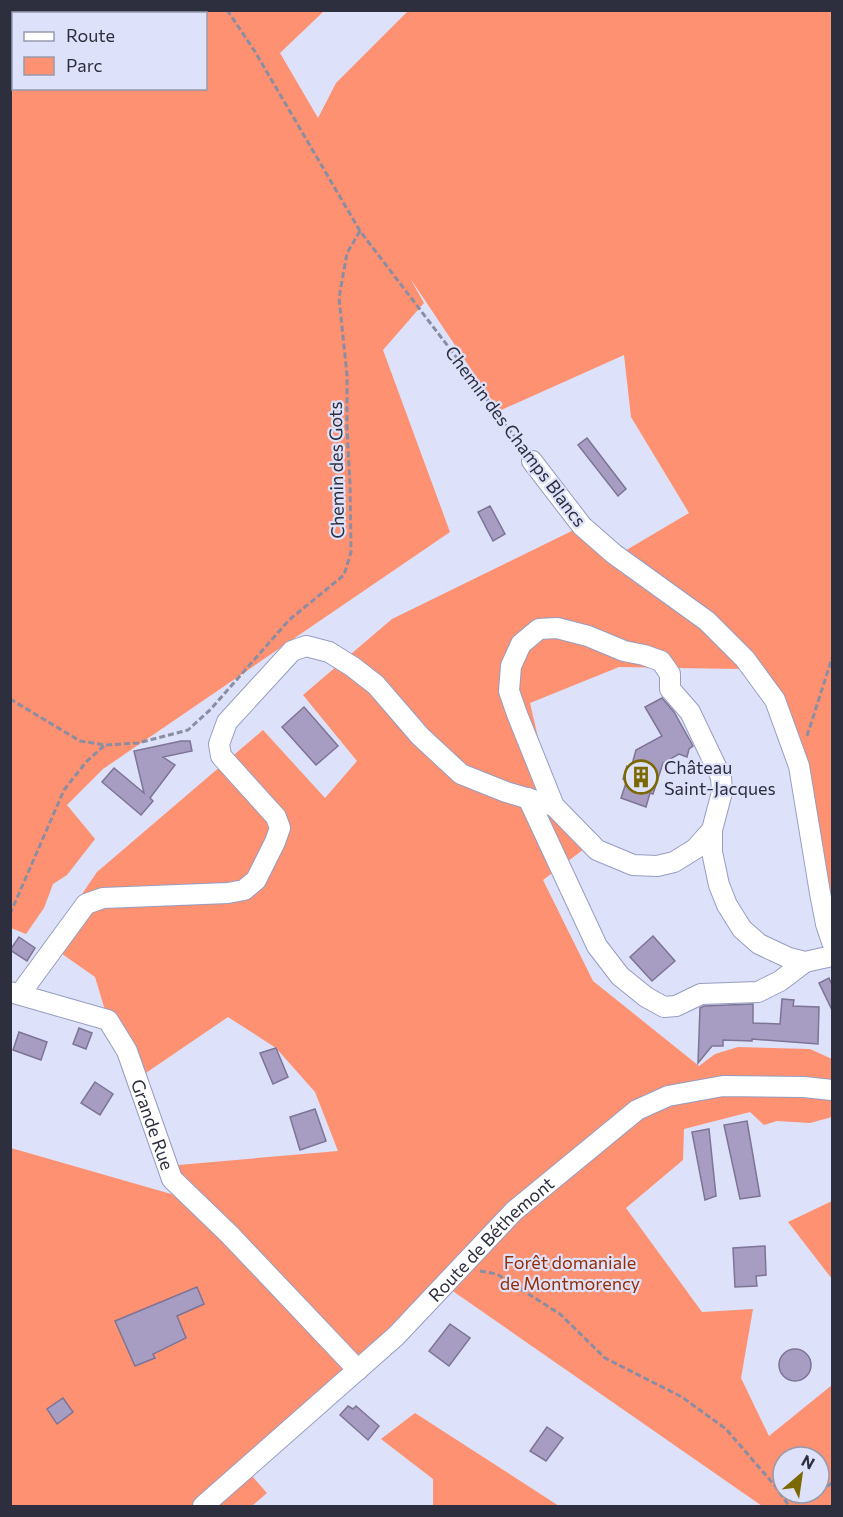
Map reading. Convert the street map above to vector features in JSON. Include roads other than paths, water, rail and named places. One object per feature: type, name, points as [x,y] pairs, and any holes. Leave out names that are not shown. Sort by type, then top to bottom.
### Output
[{"type":"street","name":"Chemin des Champs Blancs","points":[[532,461],[582,526],[614,554],[707,621],[745,659],[775,700],[799,766],[820,893],[832,942]]},
{"type":"street","points":[[712,830],[695,849],[674,862],[657,866],[633,865],[597,850],[554,806],[509,691],[511,666],[520,644],[539,629],[557,628],[661,661],[670,674],[670,689],[690,712],[721,777],[722,792],[712,830],[712,852],[719,885],[727,905],[742,929],[759,944],[789,958],[805,962]]},
{"type":"street","points":[[15,993],[86,904],[103,898],[228,893],[244,890],[256,880],[280,828],[276,817],[221,756],[219,744],[227,722],[292,651],[306,646],[329,652],[376,685],[420,736],[461,774],[506,792],[554,806]]},
{"type":"street","points":[[528,798],[597,946],[620,976],[646,997],[664,1007],[676,1006],[701,994],[758,992],[780,981],[805,962],[832,956]]},
{"type":"street","name":"Grande Rue","points":[[15,993],[108,1020],[127,1051],[172,1179],[230,1235],[358,1370]]},
{"type":"street","name":"Route de Béthemont","points":[[202,1506],[396,1336],[514,1210],[637,1110],[668,1096],[723,1086],[804,1087],[832,1090]]},
{"type":"place","name":"Château Saint-Jacques","points":[[641,777]]},
{"type":"park label","name":"Forêt domaniale de Montmorency","points":[[570,1272]]}]
